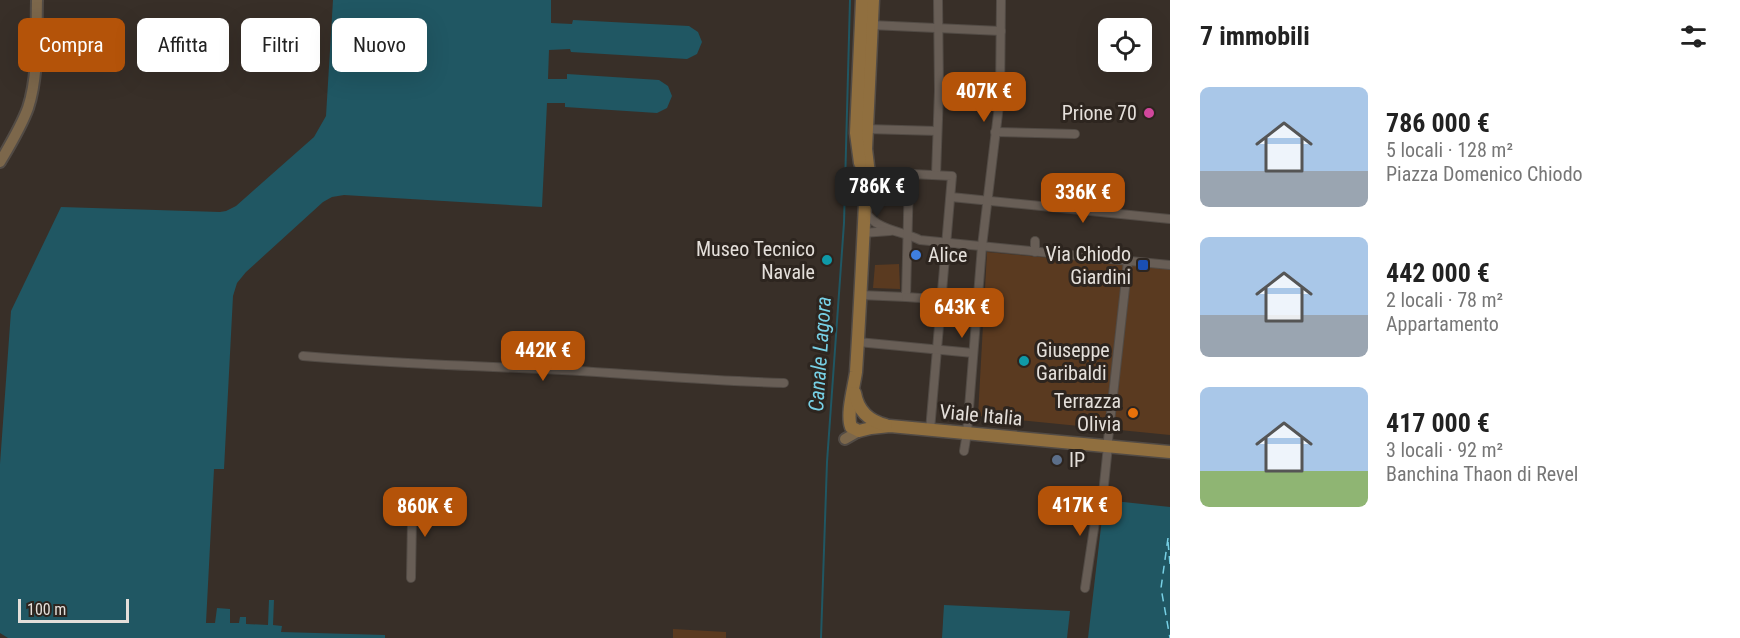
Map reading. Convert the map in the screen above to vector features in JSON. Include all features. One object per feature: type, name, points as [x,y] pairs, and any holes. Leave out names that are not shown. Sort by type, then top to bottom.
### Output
[{"type":"main road","points":[[0,162],[28,107],[35,68],[37,0]]},
{"type":"main road","points":[[862,0],[856,133],[858,155],[866,182]]},
{"type":"main road","points":[[858,342],[864,212],[866,182],[869,174],[866,129],[873,0]]},
{"type":"main road","name":"Viale Italia","points":[[858,342],[854,388],[859,422],[1069,443],[1079,437],[1108,443],[1148,444],[1155,451],[1170,452]]},
{"type":"street","points":[[936,175],[939,90],[938,0]]},
{"type":"street","points":[[964,451],[982,246],[1000,97],[1001,0]]},
{"type":"street","points":[[872,25],[1001,31]]},
{"type":"street","points":[[866,129],[937,131]]},
{"type":"street","points":[[995,132],[1076,134]]},
{"type":"street","points":[[906,297],[909,177],[912,174],[952,176],[930,430]]},
{"type":"street","points":[[951,197],[1170,219]]},
{"type":"street","points":[[864,212],[871,221],[895,231]]},
{"type":"street","points":[[863,233],[895,231],[907,233],[920,240],[1170,265]]},
{"type":"street","points":[[1035,241],[1035,252]]},
{"type":"street","points":[[1085,588],[1096,515],[1103,494],[1128,261]]},
{"type":"street","points":[[860,295],[977,303]]},
{"type":"street","points":[[858,342],[973,353]]},
{"type":"street","points":[[303,356],[430,365],[784,383]]},
{"type":"street","points":[[411,578],[412,520],[416,495]]},
{"type":"shaded area","points":[[881,184],[899,184],[900,206],[881,206]]},
{"type":"shaded area","points":[[987,252],[1170,269],[1170,435],[978,416]]},
{"type":"shaded area","points":[[899,264],[900,289],[873,288],[875,265]]},
{"type":"shaded area","points":[[673,629],[726,632],[726,638],[673,638]]},
{"type":"water","points":[[333,0],[551,0],[551,23],[572,24],[573,20],[689,26],[698,32],[702,42],[697,54],[687,59],[571,52],[570,49],[549,50],[548,79],[567,79],[567,74],[659,80],[668,86],[672,96],[667,108],[657,113],[565,107],[565,103],[547,103],[542,207],[344,195],[332,197],[323,202],[246,272],[237,283],[233,296],[224,469],[214,469],[206,623],[215,623],[217,608],[230,609],[230,623],[239,623],[240,617],[246,617],[246,624],[268,625],[269,600],[274,600],[273,625],[282,626],[281,632],[385,635],[385,638],[8,638],[0,633],[0,464],[11,311],[61,207],[226,211],[236,206],[314,137],[326,116]]},
{"type":"water","points":[[1114,501],[1170,507],[1170,638],[1088,638],[1103,510]]},
{"type":"water","points":[[944,605],[1070,611],[1067,638],[942,638]]},
{"type":"waterway","name":"Canale Lagora","points":[[821,638],[827,462],[844,223],[850,0]]},
{"type":"ferry route","points":[[1168,538],[1161,588],[1170,638]]},
{"type":"ferry route","points":[[1168,542],[1170,564]]},
{"type":"place","name":"Prione 70","points":[[1149,113]]},
{"type":"place","name":"Alice","points":[[916,255]]},
{"type":"place","name":"Museo Tecnico Navale","points":[[827,260]]},
{"type":"place","name":"Via Chiodo Giardini","points":[[1143,265]]},
{"type":"place","name":"Giuseppe Garibaldi","points":[[1024,361]]},
{"type":"place","name":"Terrazza Olivia","points":[[1133,413]]},
{"type":"place","name":"IP","points":[[1057,460]]}]
